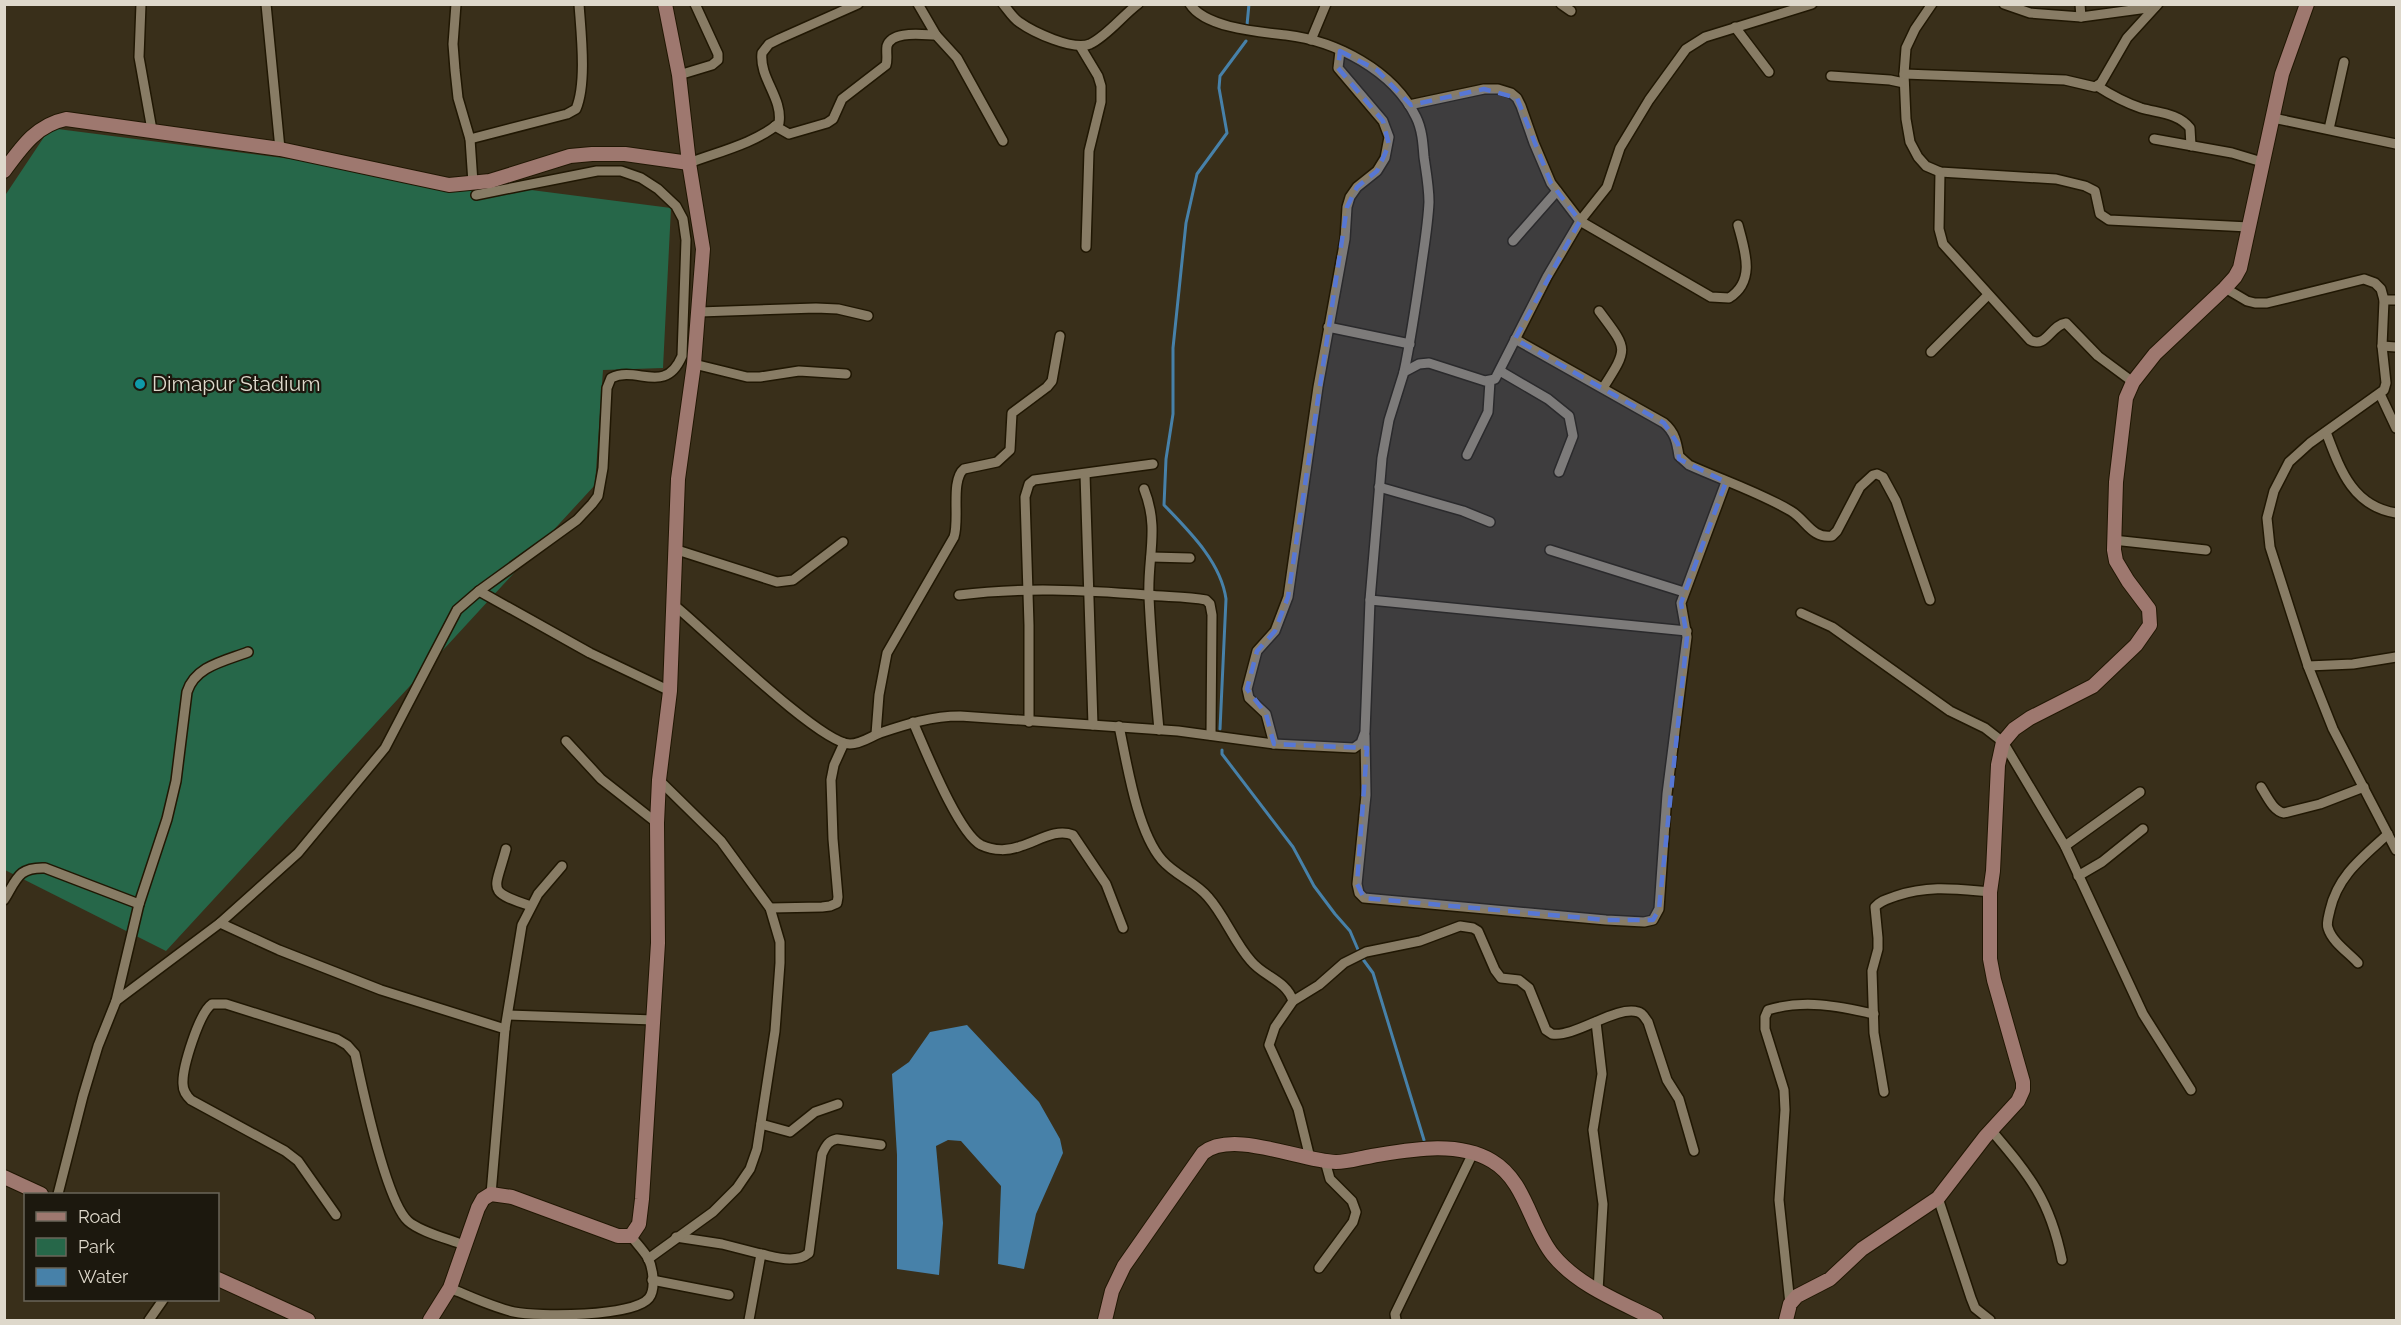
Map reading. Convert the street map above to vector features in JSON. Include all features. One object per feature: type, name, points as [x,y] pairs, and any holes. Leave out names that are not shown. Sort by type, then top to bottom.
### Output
[{"type":"street","points":[[141,4],[139,57],[152,130]]},
{"type":"street","points":[[266,4],[280,149]]},
{"type":"street","points":[[456,4],[453,44],[456,80],[458,98],[470,139],[474,189]]},
{"type":"street","points":[[470,139],[567,114],[576,109],[579,100],[582,48],[579,4]]},
{"type":"street","points":[[631,1236],[639,1224],[642,1199],[658,943],[659,780],[670,691],[678,479],[694,364],[703,249],[689,163],[679,75],[665,4]]},
{"type":"street","points":[[679,75],[712,65],[717,60],[718,54],[694,4]]},
{"type":"street","points":[[474,189],[490,181],[570,156],[625,154],[689,163],[753,138],[779,123],[779,110],[762,70],[762,52],[769,44],[858,4]]},
{"type":"street","points":[[918,4],[936,35],[957,58],[1003,141]]},
{"type":"street","points":[[1003,4],[1019,22],[1056,41],[1080,46],[1089,44],[1100,37],[1138,4]]},
{"type":"street","points":[[1190,4],[1197,14],[1234,28],[1311,40],[1355,57],[1377,70],[1409,105],[1417,118],[1422,136],[1429,201],[1410,344],[1389,420],[1379,487],[1370,600],[1365,732],[1366,795],[1357,884],[1359,893],[1364,898],[1555,916],[1649,922],[1656,916],[1659,909],[1667,794],[1687,631],[1681,610],[1684,592],[1726,482]]},
{"type":"street","points":[[1311,40],[1326,4]]},
{"type":"street","points":[[1561,4],[1571,11]]},
{"type":"street","points":[[1404,372],[1419,364],[1428,363],[1491,381],[1496,379],[1547,277],[1580,220],[1607,187],[1620,148],[1651,96],[1686,49],[1705,37],[1812,4]]},
{"type":"street","points":[[1932,4],[1910,37],[1906,48],[1904,79],[1907,126],[1914,151],[1926,166],[1940,172],[2056,180],[2085,186],[2096,191],[2100,214],[2109,220],[2249,227]]},
{"type":"street","points":[[2004,4],[2030,13],[2081,17],[2157,6]]},
{"type":"street","points":[[2080,4],[2081,17]]},
{"type":"street","points":[[1790,1304],[1797,1296],[1830,1279],[1862,1249],[1938,1198],[1991,1130],[2018,1101],[2023,1090],[2023,1082],[1994,980],[1989,939],[1998,765],[2002,742],[2014,729],[2031,717],[2093,686],[2145,635],[2150,625],[2149,609],[2116,561],[2113,540],[2126,398],[2133,382],[2155,354],[2225,288],[2240,268],[2282,74],[2307,4]]},
{"type":"street","points":[[2097,86],[2127,38],[2157,6]]},
{"type":"street","points":[[1735,27],[1769,72]]},
{"type":"street","points":[[775,126],[789,135],[827,123],[833,119],[842,99],[886,65],[889,42],[896,37],[936,35]]},
{"type":"street","points":[[1080,46],[1098,76],[1101,86],[1101,102],[1089,151],[1086,247]]},
{"type":"street","points":[[1274,744],[1266,714],[1249,698],[1247,689],[1257,651],[1275,631],[1288,597],[1328,327],[1350,197],[1377,171],[1385,158],[1389,137],[1389,131],[1378,115],[1341,74],[1338,63],[1340,51]]},
{"type":"street","points":[[2330,129],[2344,62]]},
{"type":"street","points":[[1832,76],[1890,80],[2065,80],[2088,87],[2097,86],[2140,108],[2159,111],[2181,120],[2190,128],[2191,146]]},
{"type":"street","points":[[1409,105],[1484,89],[1498,89],[1511,93],[1521,106],[1534,143],[1557,192],[1580,220],[1695,290],[1718,299],[1729,298],[1736,293],[1747,276],[1738,225]]},
{"type":"street","points":[[2273,118],[2397,144]]},
{"type":"street","points":[[4,171],[35,133],[51,122],[66,119],[280,149],[474,189],[597,171],[621,171],[641,178],[658,189],[676,206],[683,219],[686,240],[682,356],[677,368],[668,375],[656,378],[620,375],[611,378],[607,388],[603,468],[598,496],[577,520],[468,599],[453,617],[385,748],[298,853],[220,923],[116,1001]]},
{"type":"street","points":[[2154,139],[2262,162]]},
{"type":"street","points":[[1940,172],[1939,229],[1943,244],[1988,295],[2034,343],[2043,341],[2057,326],[2066,323],[2098,356],[2133,382]]},
{"type":"street","points":[[1513,241],[1557,192]]},
{"type":"street","points":[[2225,288],[2255,303],[2267,303],[2364,279],[2375,283],[2381,289],[2384,300],[2382,346],[2386,383],[2380,394],[2326,432],[2289,462],[2274,491],[2267,519],[2270,547],[2308,666],[2333,729],[2397,850]]},
{"type":"street","points":[[1931,352],[1988,295]]},
{"type":"street","points":[[2384,300],[2397,300]]},
{"type":"street","points":[[699,312],[816,308],[837,309],[868,316]]},
{"type":"street","points":[[1599,311],[1620,338],[1623,350],[1619,363],[1602,388]]},
{"type":"street","points":[[1328,327],[1410,344]]},
{"type":"street","points":[[876,734],[879,695],[887,654],[957,529],[959,473],[998,462],[1010,450],[1012,413],[1052,381],[1060,336]]},
{"type":"street","points":[[1515,339],[1671,429],[1681,460],[1793,512],[1818,535],[1832,536],[1837,531],[1854,496],[1867,480],[1877,474],[1883,477],[1896,501],[1930,600]]},
{"type":"street","points":[[2382,346],[2397,347]]},
{"type":"street","points":[[694,364],[747,377],[799,370],[846,374]]},
{"type":"street","points":[[1500,371],[1548,399],[1569,416],[1573,436],[1559,472]]},
{"type":"street","points":[[1467,455],[1488,412],[1491,381]]},
{"type":"street","points":[[2380,394],[2397,428]]},
{"type":"street","points":[[2326,432],[2342,474],[2354,490],[2375,508],[2397,513]]},
{"type":"street","points":[[1029,722],[1025,497],[1027,489],[1034,480],[1153,464]]},
{"type":"street","points":[[1085,474],[1093,725]]},
{"type":"street","points":[[1379,487],[1463,511],[1490,522]]},
{"type":"street","points":[[1144,489],[1151,507],[1153,524],[1149,595],[1159,730]]},
{"type":"street","points":[[2113,540],[2206,550]]},
{"type":"street","points":[[675,549],[777,582],[785,582],[800,575],[843,542]]},
{"type":"street","points":[[1550,550],[1684,592]]},
{"type":"street","points":[[1151,557],[1190,558]]},
{"type":"street","points":[[959,596],[997,590],[1028,589],[1206,600],[1210,604],[1212,615],[1211,735]]},
{"type":"street","points":[[479,591],[590,653],[670,691]]},
{"type":"street","points":[[1370,600],[1687,631]]},
{"type":"street","points":[[674,605],[814,725],[844,744],[860,743],[876,734],[936,716],[1119,726],[1274,744],[1354,748],[1361,743],[1365,732]]},
{"type":"street","points":[[1801,613],[1832,627],[1950,711],[1986,728],[2002,742],[2065,846],[2142,1014],[2191,1090]]},
{"type":"street","points":[[57,1193],[98,1046],[116,1001],[139,904],[167,819],[176,781],[190,680],[199,671],[248,652]]},
{"type":"street","points":[[2308,666],[2353,664],[2397,657]]},
{"type":"street","points":[[913,722],[956,814],[969,835],[980,845],[1000,850],[1019,847],[1055,833],[1065,832],[1073,835],[1106,884],[1124,928]]},
{"type":"street","points":[[1119,726],[1129,775],[1151,844],[1161,859],[1178,876],[1208,897],[1252,962],[1287,988],[1293,1001]]},
{"type":"street","points":[[566,741],[601,779],[657,823]]},
{"type":"street","points":[[770,908],[822,907],[837,903],[831,780],[834,765],[844,744]]},
{"type":"street","points":[[648,1259],[713,1212],[737,1188],[754,1159],[775,1031],[780,963],[780,942],[770,908],[721,841],[659,780]]},
{"type":"street","points":[[2261,787],[2274,807],[2284,813],[2320,804],[2364,787]]},
{"type":"street","points":[[2065,846],[2140,792]]},
{"type":"street","points":[[2078,876],[2102,862],[2143,829]]},
{"type":"street","points":[[2358,963],[2333,938],[2328,927],[2330,910],[2340,881],[2388,834]]},
{"type":"street","points":[[506,849],[496,884],[497,891],[501,896],[531,906]]},
{"type":"street","points":[[490,1194],[504,1029],[522,925],[531,906],[562,866]]},
{"type":"street","points":[[4,900],[23,870],[30,867],[45,868],[139,904]]},
{"type":"street","points":[[1884,1092],[1876,1049],[1874,1014],[1872,971],[1878,949],[1875,907],[1895,896],[1927,888],[1990,892]]},
{"type":"street","points":[[220,923],[279,950],[381,990],[504,1029]]},
{"type":"street","points":[[1310,1158],[1298,1109],[1269,1045],[1275,1028],[1293,1001],[1356,956],[1420,941],[1460,926],[1473,928],[1482,938],[1501,978],[1519,980],[1529,988],[1546,1030],[1557,1035],[1630,1011],[1642,1014],[1648,1022],[1667,1080],[1678,1099],[1694,1151]]},
{"type":"street","points":[[336,1215],[298,1161],[285,1151],[191,1100],[185,1094],[182,1083],[185,1070],[201,1017],[212,1004],[218,1003],[237,1008],[337,1038],[347,1045],[355,1054],[374,1136],[400,1210],[408,1221],[464,1245]]},
{"type":"street","points":[[1786,1320],[1790,1304],[1779,1200],[1784,1090],[1765,1029],[1765,1017],[1768,1010],[1793,1004],[1835,1005],[1874,1014]]},
{"type":"street","points":[[507,1015],[654,1020]]},
{"type":"street","points":[[1596,1022],[1602,1074],[1593,1130],[1603,1204],[1598,1291]]},
{"type":"street","points":[[761,1124],[790,1132],[815,1112],[838,1104]]},
{"type":"street","points":[[1991,1130],[2029,1175],[2053,1221],[2062,1260]]},
{"type":"street","points":[[676,1237],[796,1260],[803,1258],[809,1253],[822,1154],[831,1140],[881,1145]]},
{"type":"street","points":[[1105,1320],[1112,1291],[1124,1266],[1203,1153],[1209,1148],[1232,1144],[1337,1162],[1406,1150],[1450,1149],[1473,1153],[1492,1161],[1501,1168],[1525,1200],[1540,1236],[1563,1267],[1598,1291],[1656,1320]]},
{"type":"street","points":[[1396,1320],[1395,1314],[1473,1153]]},
{"type":"street","points":[[1319,1268],[1353,1222],[1356,1212],[1352,1201],[1330,1179],[1325,1161]]},
{"type":"street","points":[[4,1177],[39,1193]]},
{"type":"street","points":[[430,1320],[450,1288],[478,1208],[483,1199],[490,1194],[512,1197],[618,1236],[631,1236]]},
{"type":"street","points":[[1938,1198],[1975,1308],[1990,1320]]},
{"type":"street","points":[[450,1288],[515,1312],[574,1315],[605,1312],[643,1304],[650,1297],[654,1288],[648,1259],[631,1236]]},
{"type":"street","points":[[749,1320],[761,1254]]},
{"type":"street","points":[[219,1279],[308,1320]]},
{"type":"street","points":[[652,1280],[729,1295]]},
{"type":"street","points":[[149,1320],[162,1301]]},
{"type":"highlighted area","points":[[1340,51],[1377,70],[1411,105],[1484,89],[1517,98],[1551,183],[1580,221],[1515,339],[1664,423],[1678,444],[1679,459],[1726,482],[1681,603],[1687,637],[1659,909],[1653,920],[1606,920],[1364,898],[1357,884],[1367,748],[1274,744],[1266,714],[1247,689],[1257,651],[1275,631],[1288,597],[1347,207],[1357,187],[1377,171],[1389,145],[1383,121],[1338,68]]},
{"type":"green space","points":[[50,128],[671,208],[663,368],[603,370],[595,485],[166,951],[5,870],[4,197]]},
{"type":"water","points":[[967,1025],[1039,1102],[1060,1139],[1063,1153],[1036,1214],[1024,1269],[998,1264],[1001,1186],[961,1141],[948,1140],[936,1146],[943,1223],[939,1275],[897,1269],[897,1155],[892,1074],[909,1062],[930,1032]]},
{"type":"waterway","points":[[1247,25],[1249,4]]},
{"type":"waterway","points":[[1220,729],[1226,599],[1223,585],[1211,560],[1184,525],[1164,505],[1166,459],[1173,414],[1173,348],[1186,223],[1197,174],[1227,133],[1219,88],[1220,76],[1246,41]]},
{"type":"waterway","points":[[1222,750],[1222,754],[1293,847],[1314,886],[1350,931],[1359,952]]},
{"type":"waterway","points":[[1362,958],[1373,973],[1424,1140]]},
{"type":"place","name":"Dimapur Stadium","points":[[140,384]]}]
